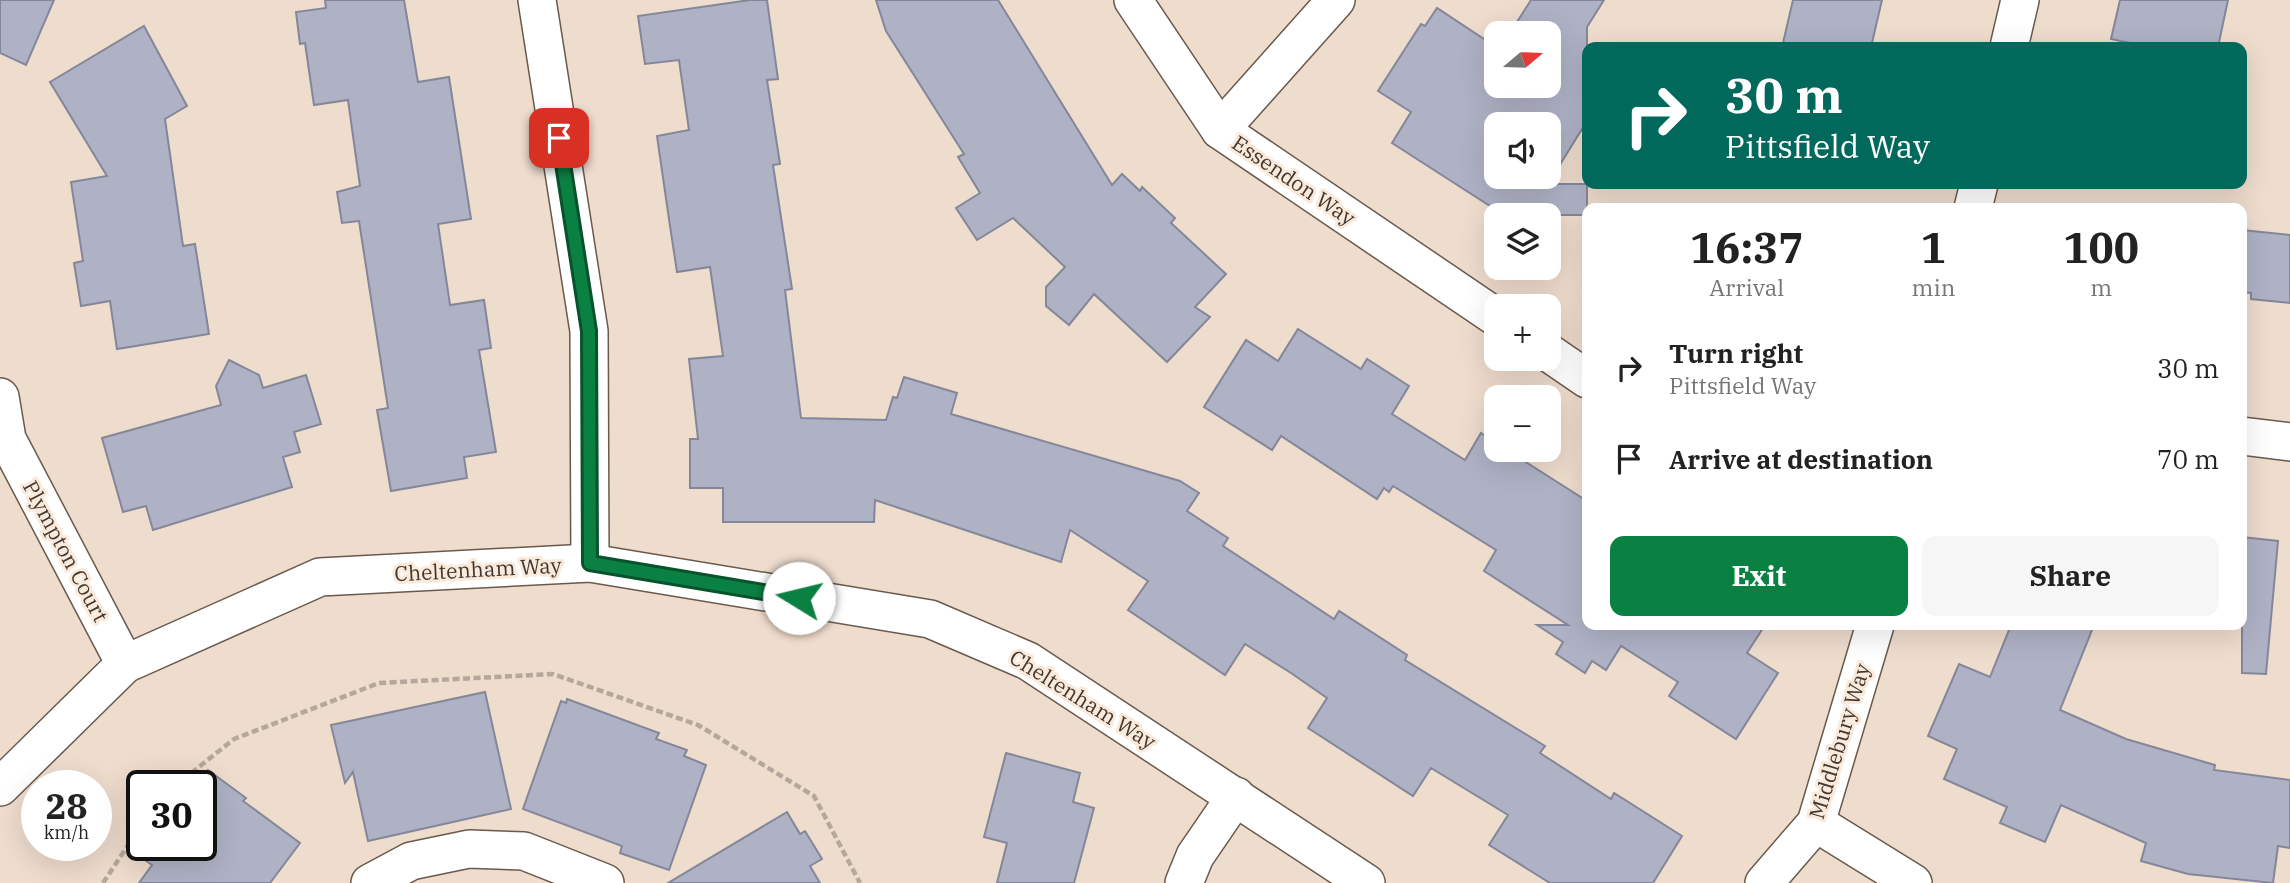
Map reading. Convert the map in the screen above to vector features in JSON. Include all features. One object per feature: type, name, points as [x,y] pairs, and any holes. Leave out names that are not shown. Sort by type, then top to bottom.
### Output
[{"type":"street","points":[[537,0],[589,331],[590,563]]},
{"type":"street","name":"Essendon Way","points":[[1133,0],[1220,130],[1484,309]]},
{"type":"street","points":[[1220,130],[1336,0]]},
{"type":"street","points":[[2010,42],[2020,0]]},
{"type":"street","points":[[1561,361],[1582,376]]},
{"type":"street","name":"Plympton Court","points":[[0,397],[7,439],[125,664]]},
{"type":"street","points":[[2247,437],[2290,442]]},
{"type":"street","name":"Cheltenham Way","points":[[0,787],[125,664],[320,577],[590,563],[930,619],[1028,660],[1366,883]]},
{"type":"street","name":"Middlebury Way","points":[[1764,883],[1816,823],[1874,630]]},
{"type":"street","points":[[1184,883],[1195,856],[1236,796]]},
{"type":"street","points":[[1816,823],[1913,883]]},
{"type":"street","points":[[370,883],[411,861],[468,849],[524,851],[606,883]]},
{"type":"path","points":[[195,770],[234,739],[379,682],[553,674],[698,725],[814,796],[860,883]]},
{"type":"path","points":[[103,883],[126,848]]},
{"type":"building","points":[[0,0],[54,0],[26,65],[0,53]]},
{"type":"building","points":[[325,0],[404,0],[418,82],[449,77],[471,219],[438,224],[450,305],[484,300],[491,348],[479,350],[496,452],[464,457],[467,478],[391,491],[377,410],[388,408],[359,221],[342,223],[337,192],[360,186],[348,100],[314,105],[305,43],[300,44],[296,12],[326,8]]},
{"type":"building","points":[[767,0],[778,79],[767,80],[780,164],[773,165],[792,289],[785,290],[801,418],[886,420],[893,397],[897,398],[904,377],[957,393],[951,414],[1180,481],[1199,493],[1187,511],[1228,538],[1223,546],[1334,619],[1339,611],[1407,655],[1405,660],[1545,746],[1540,753],[1611,799],[1614,793],[1682,836],[1653,883],[1550,883],[1489,845],[1508,815],[1431,768],[1413,796],[1308,728],[1327,698],[1291,673],[1245,644],[1225,675],[1128,610],[1148,581],[1070,530],[1061,562],[875,500],[874,522],[723,522],[723,488],[690,488],[690,439],[698,439],[689,359],[723,356],[710,267],[677,272],[670,226],[657,136],[689,130],[679,60],[645,64],[638,16]]},
{"type":"building","points":[[876,0],[998,0],[1112,185],[1122,174],[1140,191],[1142,187],[1175,218],[1171,223],[1226,274],[1195,307],[1210,317],[1167,362],[1094,294],[1069,325],[1046,306],[1046,287],[1065,267],[1013,218],[977,240],[956,208],[980,193],[958,157],[964,154],[886,31]]},
{"type":"building","points":[[1531,0],[1604,0],[1587,27],[1587,42],[1582,42],[1582,129],[1561,163],[1561,112],[1484,112],[1484,189],[1561,189],[1561,184],[1582,184],[1582,189],[1587,189],[1587,203],[1582,203],[1582,215],[1561,215],[1561,203],[1485,203],[1392,143],[1411,112],[1378,91],[1421,24],[1425,26],[1437,8],[1484,39],[1484,98],[1561,98],[1561,21],[1518,21]]},
{"type":"building","points":[[1793,0],[1882,0],[1872,42],[1783,42]]},
{"type":"building","points":[[2120,0],[2228,0],[2219,42],[2125,42],[2111,39]]},
{"type":"building","points":[[144,26],[187,106],[165,119],[183,246],[195,244],[209,334],[117,349],[110,301],[81,306],[74,263],[83,261],[71,182],[107,176],[50,82]]},
{"type":"building","points":[[2247,231],[2290,235],[2290,303],[2251,299],[2251,293],[2247,293]]},
{"type":"building","points":[[1298,329],[1361,369],[1367,359],[1409,386],[1392,414],[1465,460],[1481,433],[1484,435],[1484,462],[1526,462],[1582,498],[1582,630],[1762,630],[1747,653],[1778,673],[1736,739],[1669,696],[1678,682],[1621,646],[1606,670],[1592,661],[1585,673],[1556,654],[1563,642],[1537,625],[1568,625],[1484,571],[1496,550],[1393,486],[1389,492],[1384,488],[1377,499],[1281,436],[1272,450],[1204,407],[1246,340],[1278,361]]},
{"type":"building","points":[[229,360],[259,375],[263,388],[306,375],[321,424],[294,432],[300,452],[283,457],[292,487],[153,530],[146,506],[123,512],[102,438],[221,405],[216,386]]},
{"type":"building","points":[[2247,538],[2278,541],[2266,674],[2242,673],[2242,630],[2247,630]]},
{"type":"building","points":[[2009,630],[2092,630],[2060,710],[2126,739],[2215,765],[2214,770],[2290,780],[2290,848],[2278,846],[2273,883],[2188,874],[2141,861],[2146,843],[2061,805],[2045,842],[2000,823],[2007,807],[1944,779],[1957,749],[1928,736],[1959,664],[1990,677]]},
{"type":"building","points":[[485,692],[511,809],[368,841],[353,772],[345,783],[331,725]]},
{"type":"building","points":[[567,699],[659,733],[656,739],[687,750],[684,756],[706,765],[669,870],[620,853],[622,846],[523,809],[561,701],[566,703]]},
{"type":"building","points":[[1006,753],[1080,773],[1073,802],[1094,808],[1074,883],[997,883],[1007,843],[984,837]]},
{"type":"building","points":[[217,777],[246,798],[243,801],[300,843],[270,883],[139,883],[152,865],[146,861],[217,861]]},
{"type":"building","points":[[787,812],[800,834],[805,831],[822,859],[810,866],[820,883],[668,883]]},
{"type":"route","points":[[559,138],[589,331],[590,563],[799,598]]}]
